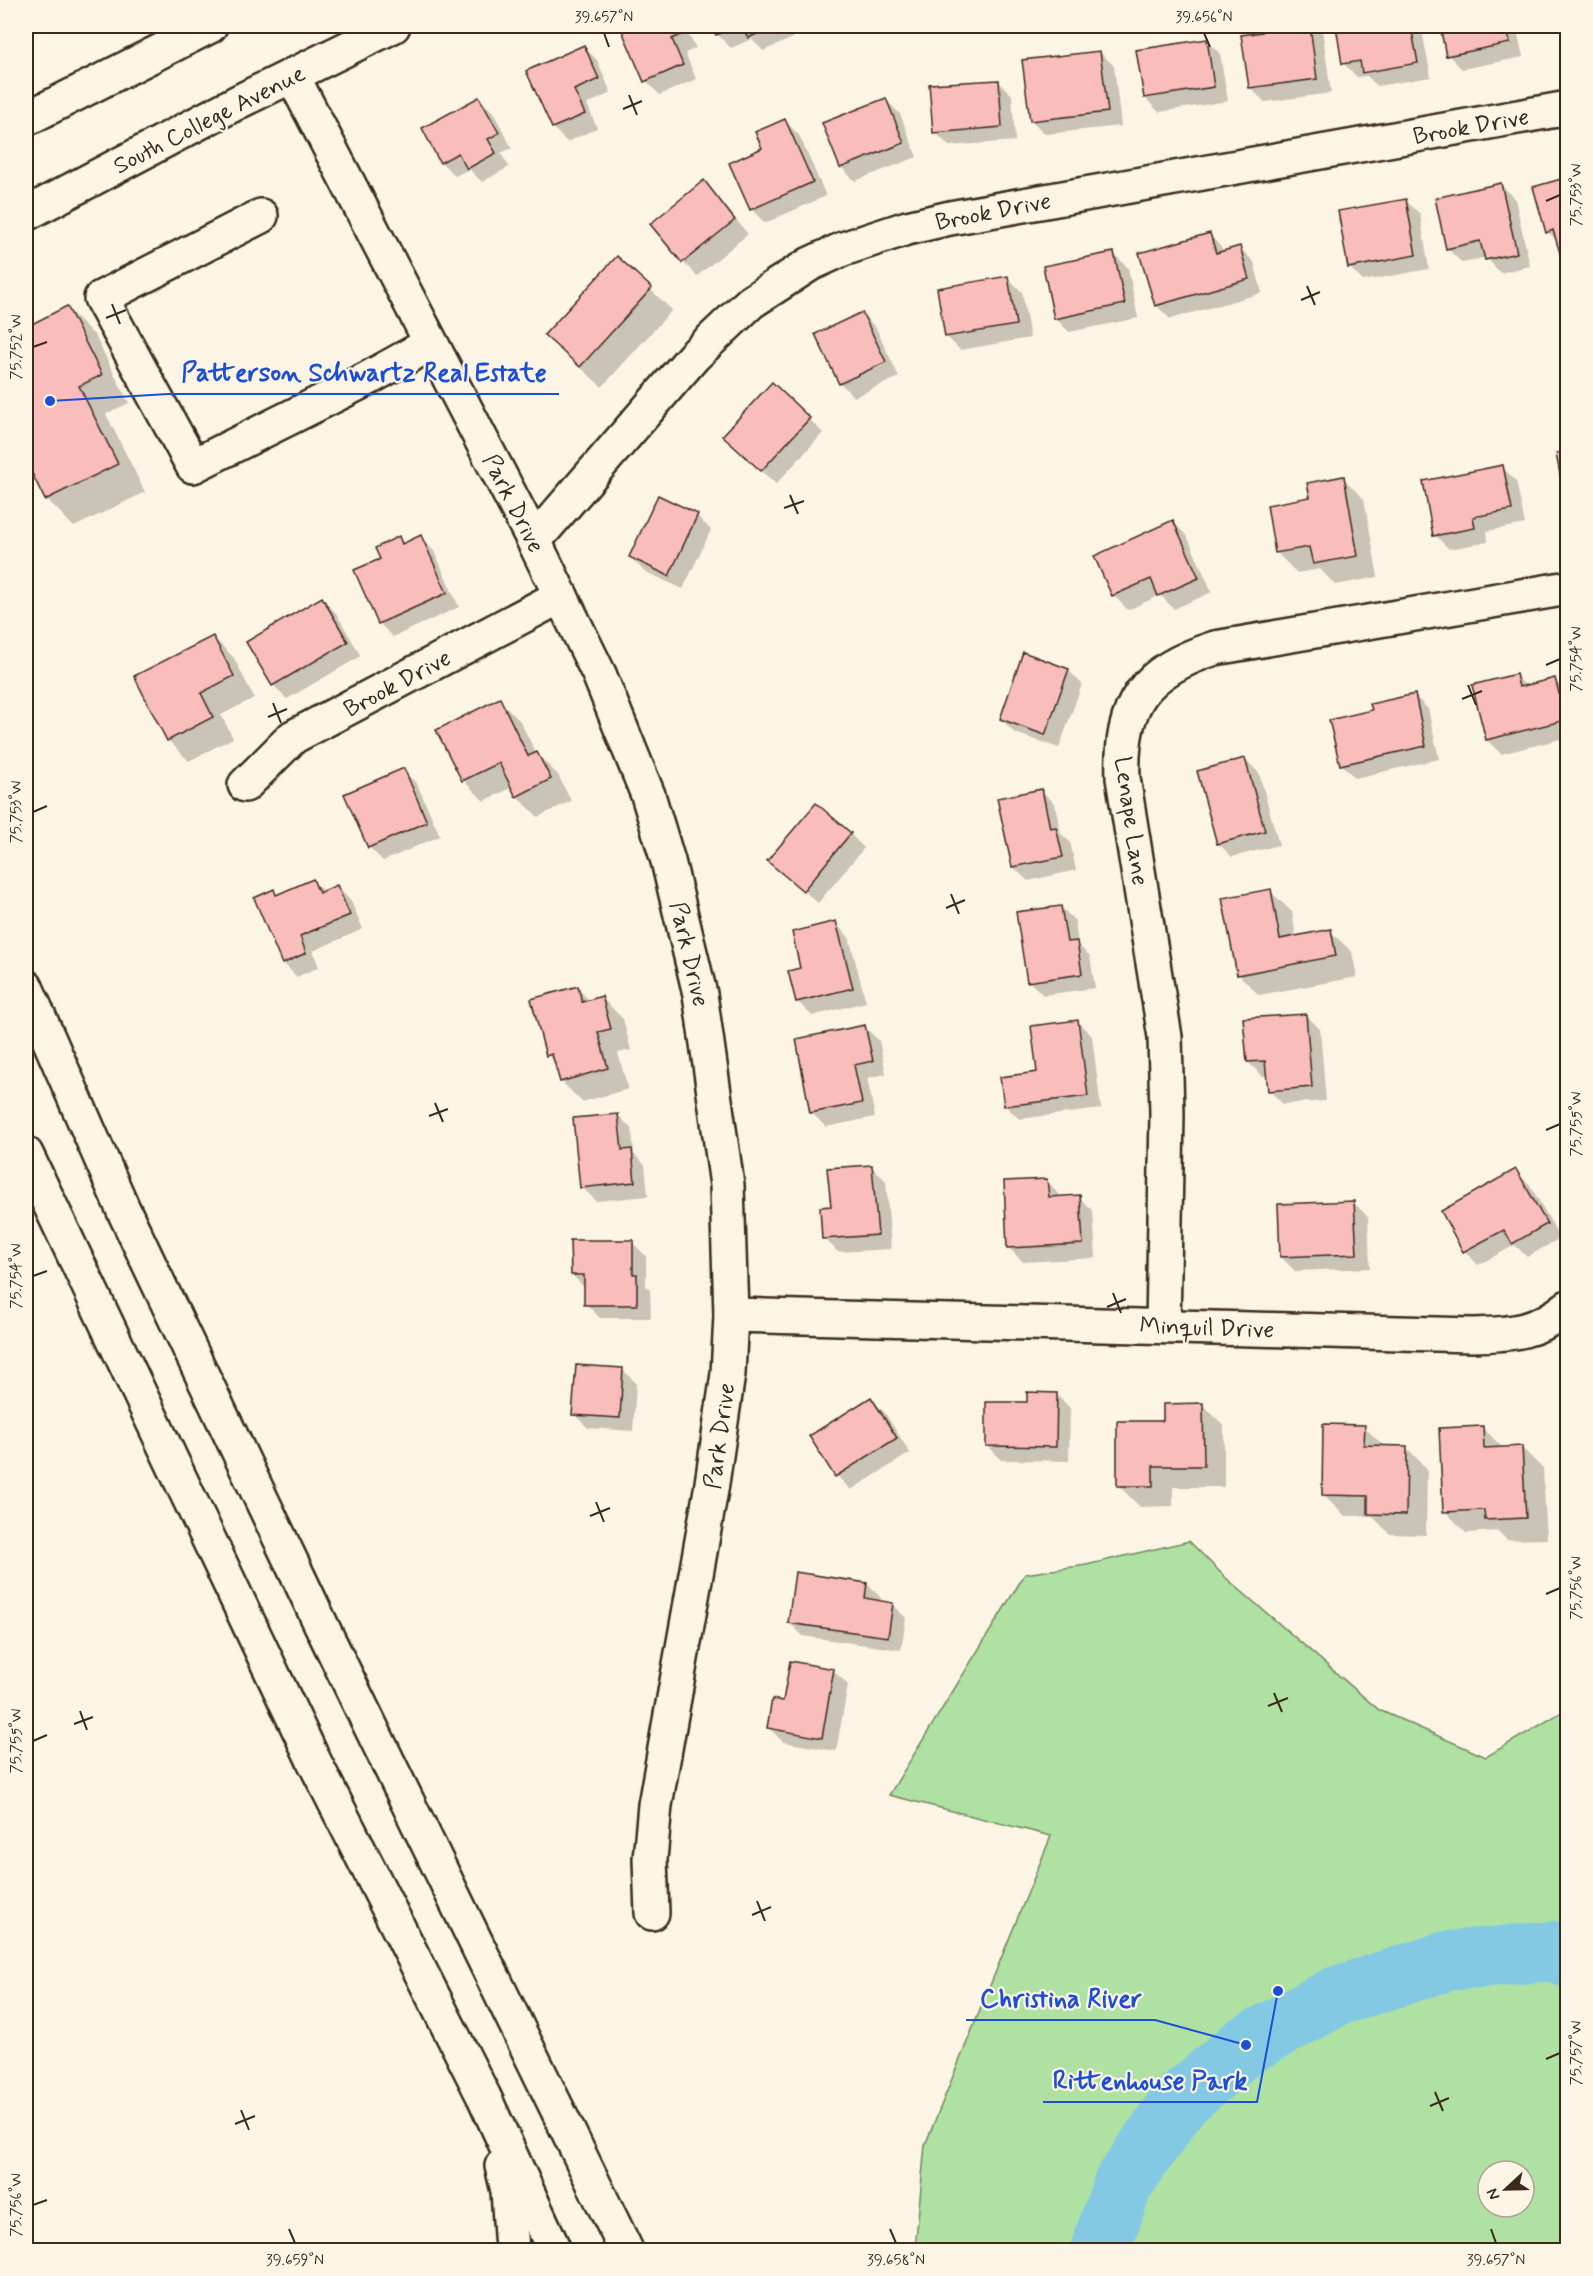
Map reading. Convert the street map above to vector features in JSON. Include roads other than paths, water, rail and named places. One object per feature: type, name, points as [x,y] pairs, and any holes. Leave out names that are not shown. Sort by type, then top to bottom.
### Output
[{"type":"street","points":[[26,119],[210,26]]},
{"type":"street","name":"South College Avenue","points":[[26,214],[292,75],[393,26]]},
{"type":"street","name":"Park Drive","points":[[292,75],[534,541],[631,748],[648,795],[685,927],[700,994],[727,1185],[731,1315],[722,1423],[655,1805],[650,1859],[652,1912]]},
{"type":"street","name":"Brook Drive","points":[[534,541],[722,328],[782,280],[843,249],[907,228],[950,218],[1568,108]]},
{"type":"street","points":[[261,216],[101,298],[193,466],[367,379],[430,344]]},
{"type":"street","name":"Lenape Lane","points":[[1162,1326],[1167,1114],[1165,1037],[1122,767],[1121,745],[1126,720],[1152,680],[1170,665],[1215,648],[1568,588]]},
{"type":"street","name":"Brook Drive","points":[[245,785],[293,737],[561,596]]},
{"type":"street","points":[[26,987],[123,1209],[327,1637],[626,2250]]},
{"type":"street","points":[[26,1154],[313,1759],[484,2097],[554,2250]]},
{"type":"street","name":"Minquil Drive","points":[[731,1315],[1502,1334],[1527,1331],[1551,1321],[1568,1307]]},
{"type":"street","points":[[484,2097],[508,2191],[512,2250]]},
{"type":"waterway","points":[[1100,2250],[1123,2184],[1179,2102],[1246,2045],[1337,1996],[1447,1961],[1553,1951],[1568,1958]]},
{"type":"place","name":"Patterson Schwartz Real Estate","points":[[50,401]]},
{"type":"place","name":"Rittenhouse Park","points":[[1278,1991]]},
{"type":"place","name":"Christina River","points":[[1246,2045]]}]
